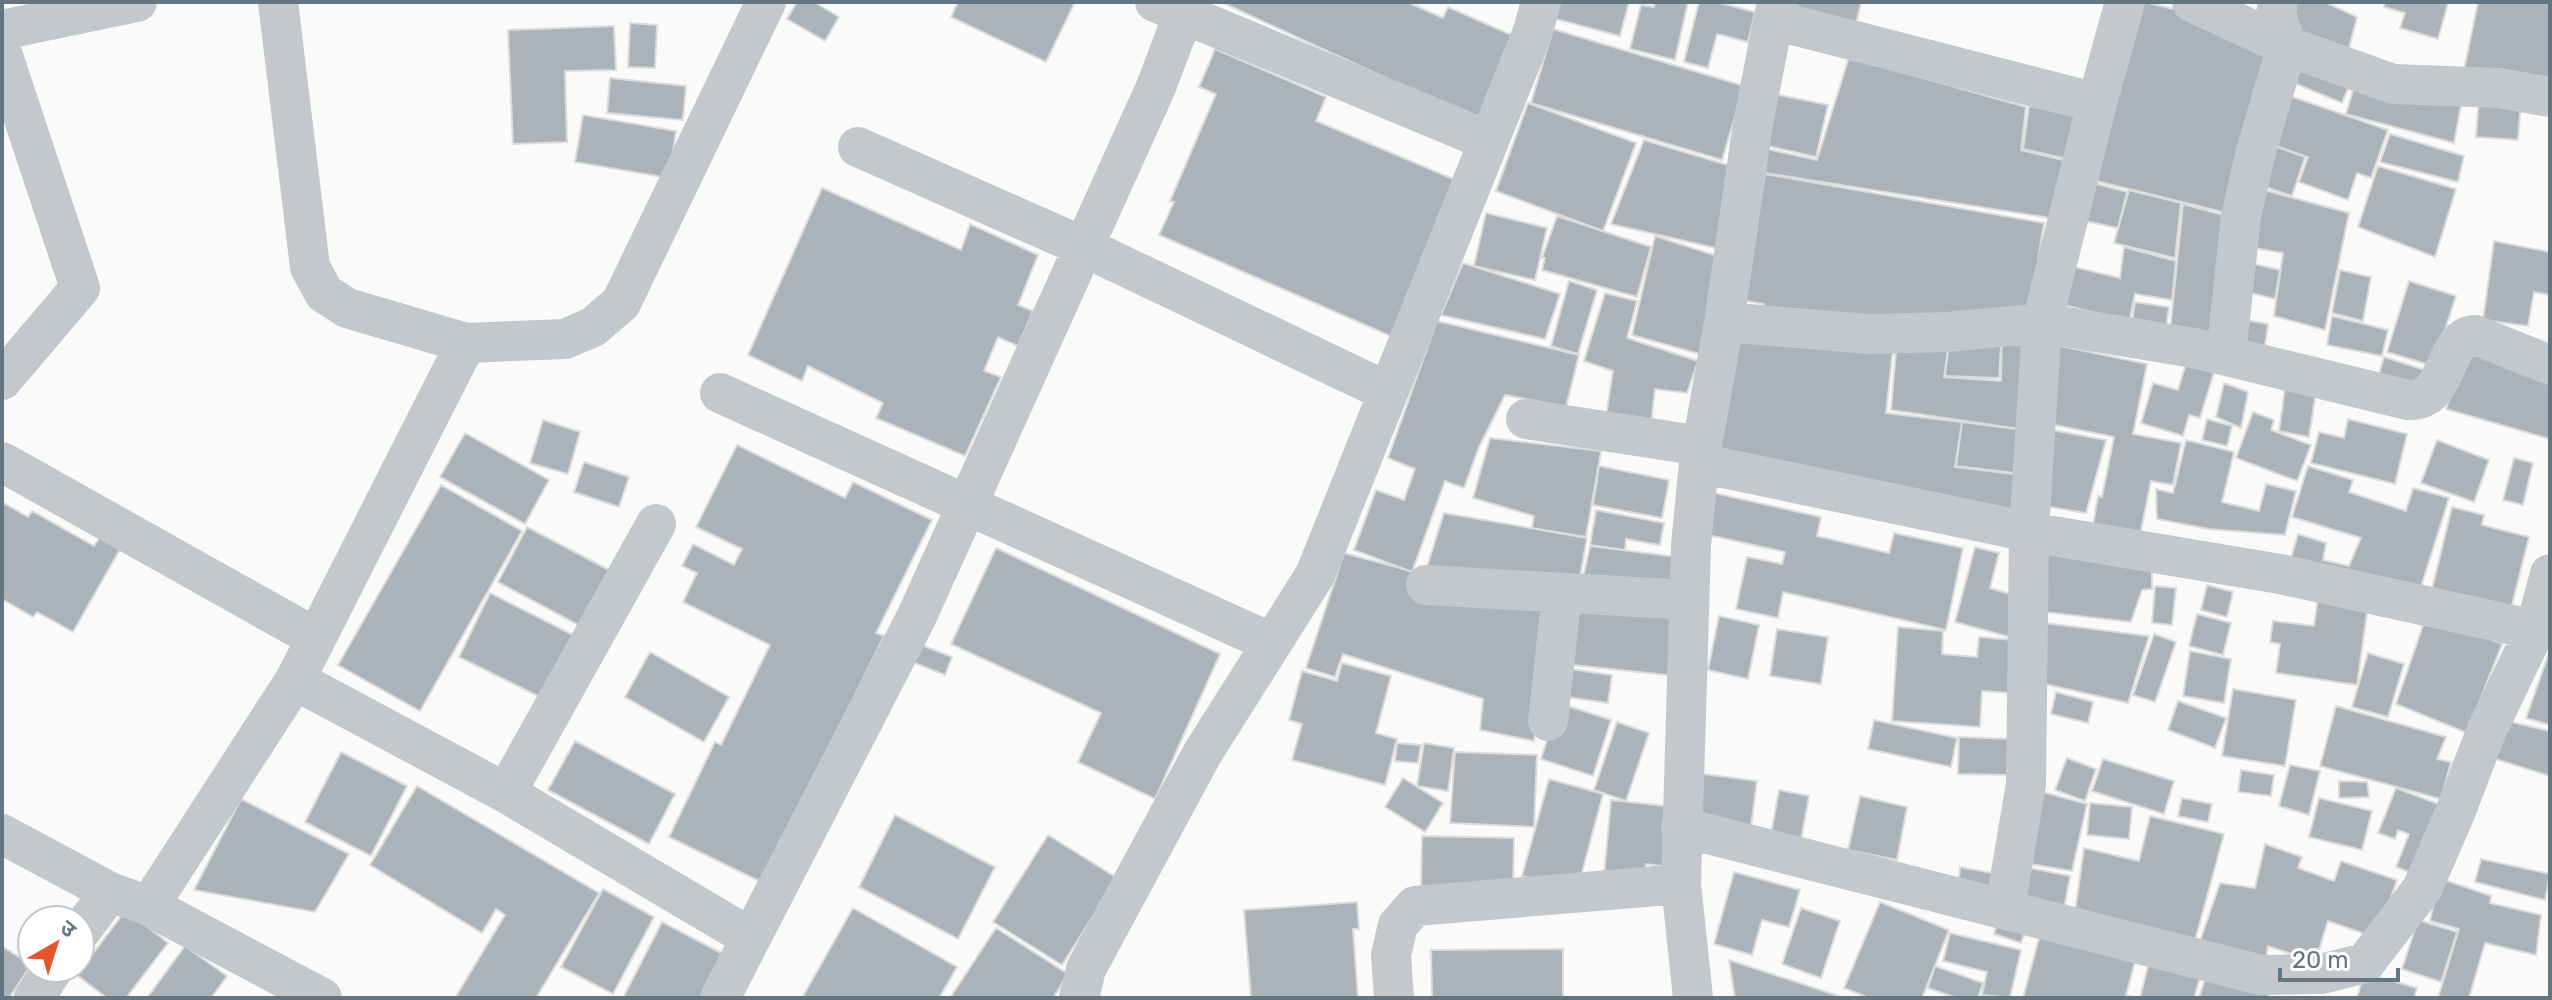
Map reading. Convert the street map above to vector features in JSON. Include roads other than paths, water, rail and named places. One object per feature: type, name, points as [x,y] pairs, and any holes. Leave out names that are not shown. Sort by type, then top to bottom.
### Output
[{"type":"street","points":[[2,30],[137,2]]},
{"type":"street","points":[[278,2],[310,267],[324,293],[347,308],[466,343],[565,339],[593,327],[621,303],[766,2]]},
{"type":"street","points":[[1079,998],[1086,969],[1202,754],[1315,575],[1533,31],[1541,2]]},
{"type":"street","points":[[2005,908],[2026,784],[2029,532],[2042,323],[2125,2]]},
{"type":"street","points":[[2192,2],[2287,46],[2393,84],[2499,88],[2550,97]]},
{"type":"street","points":[[2226,355],[2241,217],[2255,155],[2287,46],[2276,14],[2278,2]]},
{"type":"street","points":[[720,998],[916,618],[1156,87],[1176,6],[1489,141]]},
{"type":"street","points":[[1693,998],[1681,884],[1691,545],[1700,454],[1724,322],[1753,124],[1776,11],[2097,103]]},
{"type":"street","points":[[2,53],[80,288],[2,380]]},
{"type":"street","points":[[858,147],[1084,247],[1388,392]]},
{"type":"street","points":[[1724,322],[1869,334],[1947,332],[2042,323],[2226,355],[2417,400],[2437,385],[2458,342],[2466,335],[2475,335],[2550,365]]},
{"type":"street","points":[[149,906],[295,680],[466,343]]},
{"type":"street","points":[[720,393],[1272,643]]},
{"type":"street","points":[[1526,419],[1700,454],[2029,532],[2280,574],[2535,630]]},
{"type":"street","points":[[2,462],[316,638]]},
{"type":"street","points":[[506,793],[656,524]]},
{"type":"street","points":[[1681,827],[2261,975],[2321,974],[2365,963],[2422,889],[2486,732],[2535,630],[2550,574]]},
{"type":"street","points":[[1426,585],[1689,600]]},
{"type":"street","points":[[1548,721],[1562,593]]},
{"type":"street","points":[[295,680],[506,793],[751,938]]},
{"type":"street","points":[[2,834],[110,892],[149,906],[322,998]]},
{"type":"street","points":[[1394,998],[1391,955],[1398,925],[1415,906],[1681,884]]},
{"type":"street","points":[[96,911],[110,892]]}]
